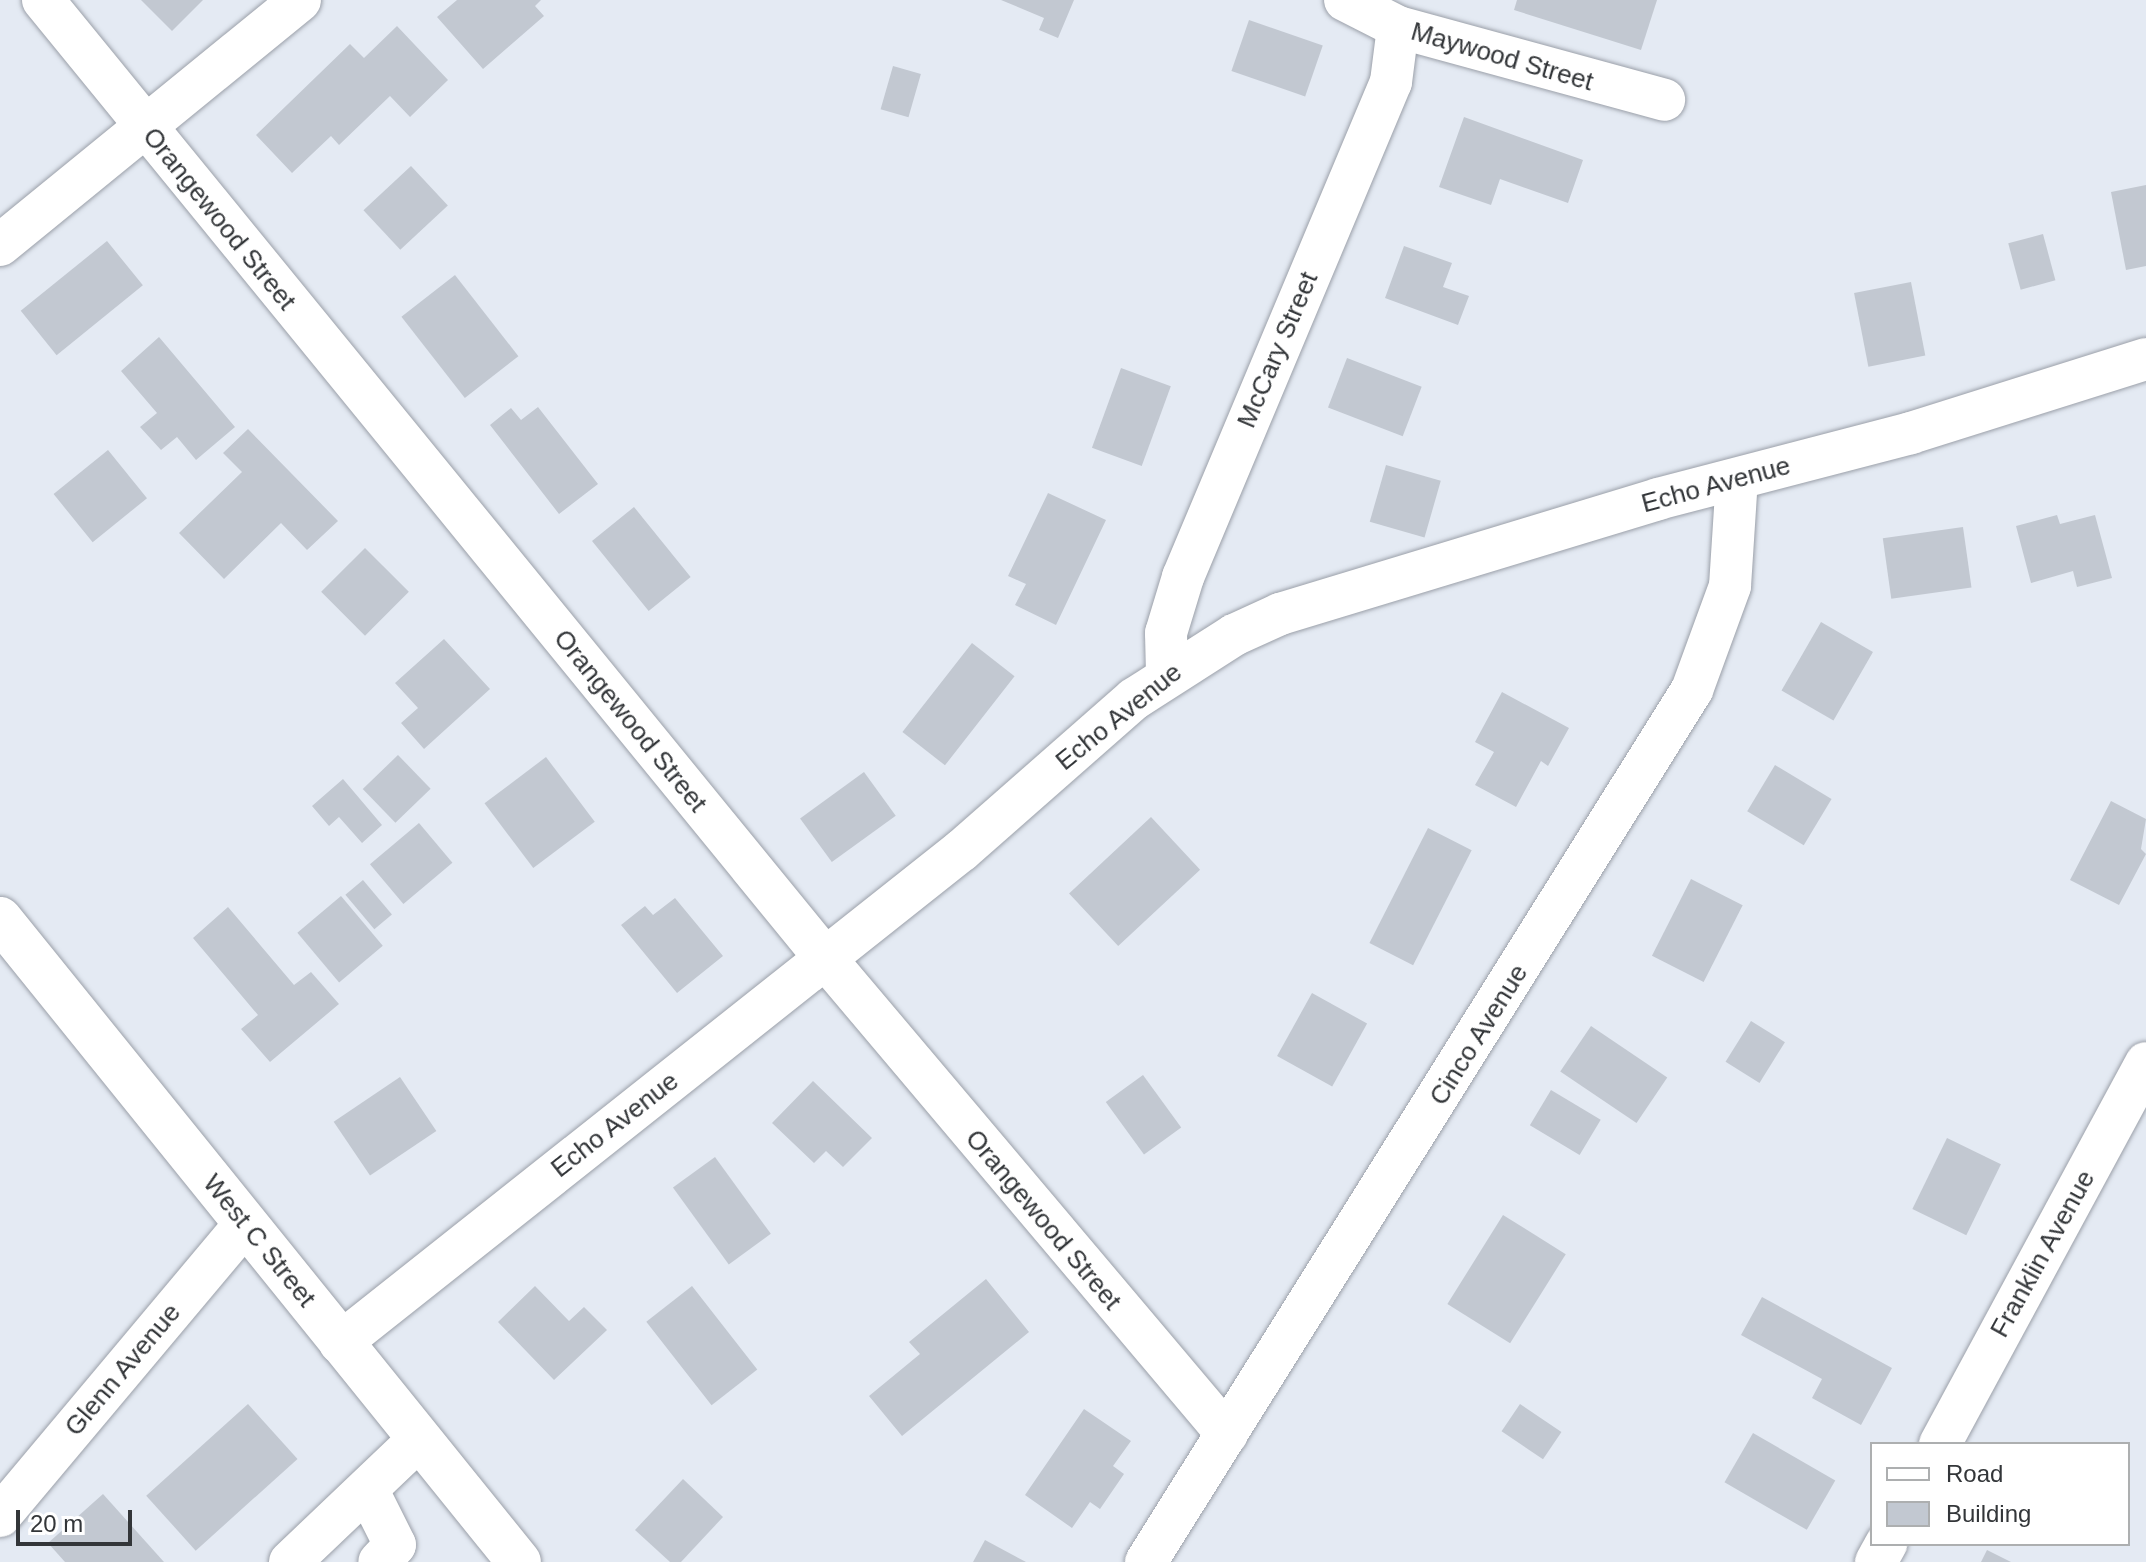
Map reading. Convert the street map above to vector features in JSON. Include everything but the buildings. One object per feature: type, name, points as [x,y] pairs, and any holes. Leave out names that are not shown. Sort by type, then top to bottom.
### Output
[{"type":"main road","name":"West C Street","points":[[0,919],[519,1562]]},
{"type":"street","name":"Orangewood Street","points":[[43,0],[825,958],[1227,1434]]},
{"type":"street","points":[[0,245],[300,0]]},
{"type":"street","name":"Maywood Street","points":[[1345,0],[1398,27],[1664,100]]},
{"type":"street","name":"McCary Street","points":[[1167,674],[1166,633],[1183,577],[1391,82],[1398,27]]},
{"type":"street","name":"Echo Avenue","points":[[340,1343],[825,958],[1167,674],[1280,614],[1737,479],[1911,433],[2146,359]]},
{"type":"street","name":"Cinco Avenue","points":[[1146,1562],[1692,690],[1709,658],[1730,586],[1737,479]]},
{"type":"street","name":"Franklin Avenue","points":[[1941,1442],[2146,1063]]},
{"type":"street","name":"Glenn Avenue","points":[[0,1516],[245,1224]]},
{"type":"street","points":[[290,1562],[368,1491],[419,1439]]},
{"type":"street","points":[[368,1491],[395,1545],[379,1562]]}]
